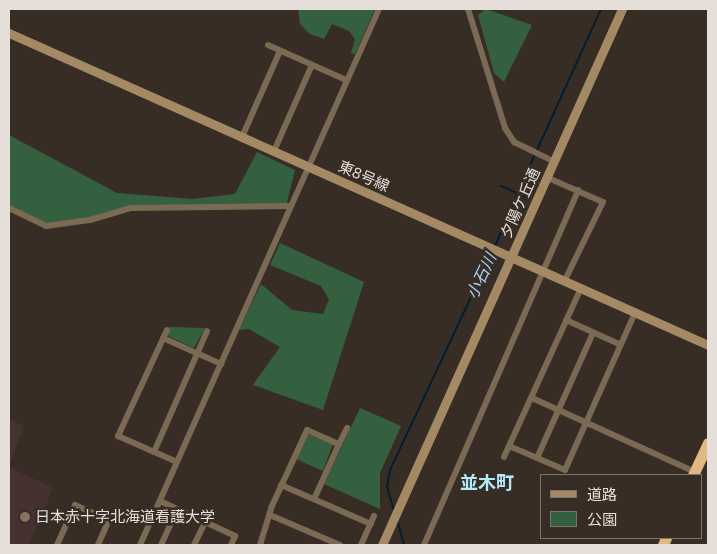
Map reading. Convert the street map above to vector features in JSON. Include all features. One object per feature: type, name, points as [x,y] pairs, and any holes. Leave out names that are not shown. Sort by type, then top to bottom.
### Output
[{"type":"highway","points":[[694,474],[708,443]]},
{"type":"street","points":[[140,545],[379,9]]},
{"type":"street","points":[[468,9],[505,128],[522,147],[553,161]]},
{"type":"street","name":"夕陽ケ丘通","points":[[384,541],[622,9]]},
{"type":"street","name":"東8号線","points":[[9,33],[708,345]]},
{"type":"street","points":[[268,46],[346,80]]},
{"type":"street","points":[[242,137],[280,51]]},
{"type":"street","points":[[274,150],[312,65]]},
{"type":"street","points":[[546,177],[603,202],[566,280]]},
{"type":"street","points":[[424,545],[578,190]]},
{"type":"street","points":[[9,208],[46,226],[131,208],[291,206]]},
{"type":"street","points":[[504,457],[581,288]]},
{"type":"street","points":[[509,446],[566,470],[635,313]]},
{"type":"street","points":[[566,320],[621,345]]},
{"type":"street","points":[[167,330],[118,436],[176,462]]},
{"type":"street","points":[[154,452],[207,331]]},
{"type":"street","points":[[537,458],[593,333]]},
{"type":"street","points":[[164,338],[221,364]]},
{"type":"street","points":[[532,398],[694,474]]},
{"type":"street","points":[[314,499],[347,428]]},
{"type":"street","points":[[261,545],[281,484],[307,430],[339,444]]},
{"type":"street","points":[[281,484],[371,524]]},
{"type":"street","points":[[160,502],[235,536],[231,545]]},
{"type":"street","points":[[57,545],[75,505],[108,520],[98,545]]},
{"type":"street","points":[[161,545],[177,510]]},
{"type":"street","points":[[270,514],[324,542],[340,545]]},
{"type":"street","points":[[361,545],[374,516]]},
{"type":"street","points":[[194,545],[204,522]]},
{"type":"shaded area","points":[[9,419],[24,426],[9,467]]},
{"type":"shaded area","name":"日本赤十字北海道看護大学","points":[[9,467],[53,488],[29,545],[9,545]]},
{"type":"green space","points":[[298,9],[375,9],[355,54],[351,53],[355,39],[349,31],[332,24],[324,39],[310,34],[300,24]]},
{"type":"green space","points":[[486,9],[532,25],[504,82],[494,73],[478,15]]},
{"type":"green space","points":[[9,135],[117,193],[192,199],[235,194],[257,152],[295,170],[286,206],[148,207],[46,226],[9,208]]},
{"type":"green space","points":[[280,243],[364,282],[323,410],[253,385],[280,347],[249,329],[239,330],[261,284],[292,310],[323,314],[329,299],[321,286],[270,265]]},
{"type":"green space","points":[[170,327],[205,328],[194,348],[168,336]]},
{"type":"green space","points":[[360,408],[401,426],[380,473],[380,509],[324,484]]},
{"type":"green space","points":[[307,434],[333,444],[323,471],[296,459]]},
{"type":"waterway","name":"小石川","points":[[537,150],[601,9]]},
{"type":"waterway","name":"小石川","points":[[495,246],[535,154]]},
{"type":"waterway","points":[[501,186],[528,198]]},
{"type":"waterway","name":"小石川","points":[[394,511],[387,487],[390,470],[492,252]]},
{"type":"waterway","name":"小石川","points":[[397,520],[404,545]]},
{"type":"place","name":"日本赤十字北海道看護大学","points":[[25,517]]},
{"type":"district","name":"並木町","points":[[487,483]]}]
